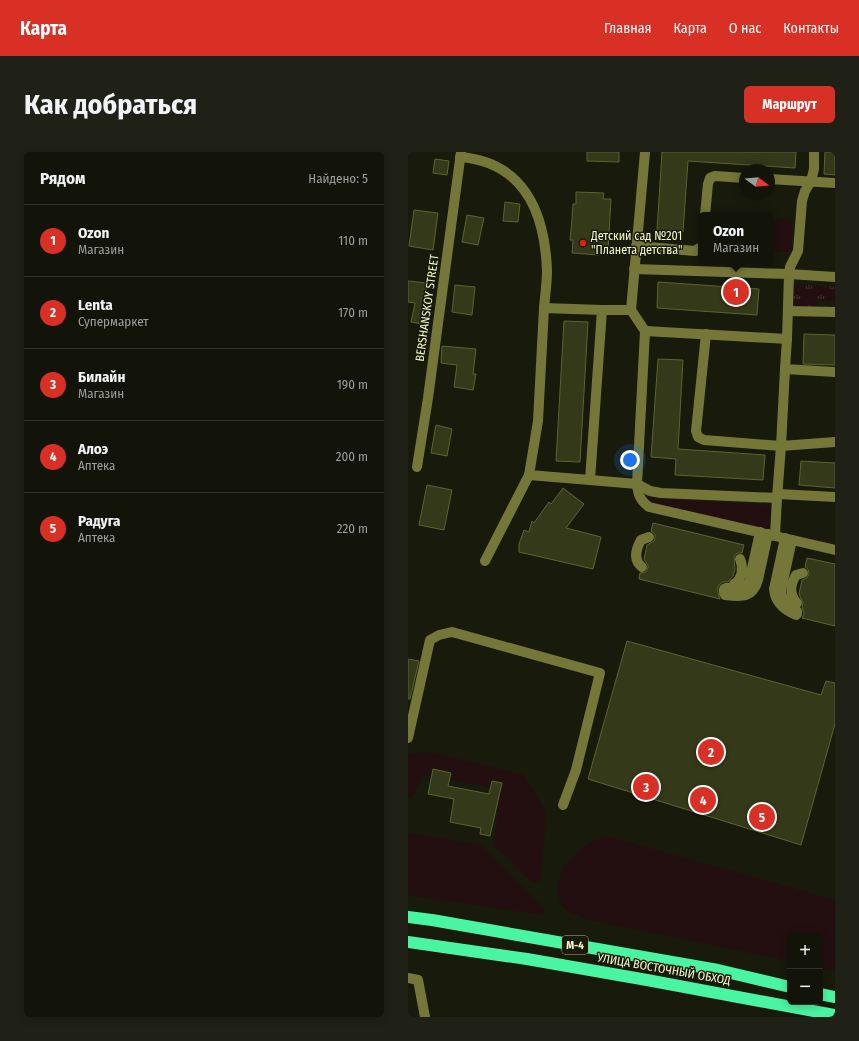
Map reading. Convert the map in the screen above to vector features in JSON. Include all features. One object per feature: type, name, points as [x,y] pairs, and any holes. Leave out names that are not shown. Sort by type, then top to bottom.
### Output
[{"type":"highway","name":"УЛИЦА ВОСТОЧНЫЙ ОБХОД","points":[[408,917],[702,968],[787,986]]},
{"type":"highway","name":"УЛИЦА ВОСТОЧНЫЙ ОБХОД","points":[[408,942],[527,960],[835,1015]]},
{"type":"highway","points":[[823,995],[835,997]]},
{"type":"street","points":[[645,152],[631,310],[645,331],[637,484],[638,495],[642,502],[649,507],[835,550]]},
{"type":"street","points":[[776,536],[781,595],[786,604],[797,611],[796,615],[783,608],[776,600],[774,595],[776,536],[789,311],[789,274],[790,267],[798,251],[802,201],[805,190],[811,181],[814,169],[814,152]]},
{"type":"street","points":[[460,154],[498,166],[517,181],[531,198],[540,224],[547,272],[538,421],[528,475],[485,561]]},
{"type":"street","name":"BERSHANSKOY STREET","points":[[417,467],[428,398],[460,154]]},
{"type":"street","points":[[705,212],[710,178],[715,176],[739,178]]},
{"type":"street","points":[[775,179],[835,183]]},
{"type":"street","points":[[636,246],[695,251],[698,249]]},
{"type":"street","points":[[634,270],[789,274],[835,277]]},
{"type":"street","points":[[544,308],[631,310]]},
{"type":"street","points":[[590,480],[602,310]]},
{"type":"street","points":[[789,311],[835,312]]},
{"type":"street","points":[[645,331],[787,339]]},
{"type":"street","points":[[706,334],[696,431],[698,437],[704,440],[781,446],[835,442]]},
{"type":"street","points":[[786,369],[835,372]]},
{"type":"street","points":[[528,475],[637,484],[661,493],[835,497]]},
{"type":"street","points":[[776,536],[753,592],[739,596],[725,595],[724,589],[726,588],[742,588],[746,586],[776,536]]},
{"type":"street","points":[[642,568],[636,560],[639,543],[644,538],[649,537]]},
{"type":"street","points":[[734,584],[740,579],[742,569],[740,559]]},
{"type":"street","points":[[797,603],[792,597],[791,591],[796,575],[803,573]]},
{"type":"street","points":[[408,738],[430,640],[439,634],[452,632],[600,673],[576,770],[563,805]]},
{"type":"street","points":[[408,978],[418,980],[425,1017]]},
{"type":"green space","points":[[774,219],[792,220],[791,252],[774,251]]},
{"type":"green space","points":[[794,284],[835,287],[835,301],[818,300],[817,310],[793,308]]},
{"type":"green space","points":[[648,496],[655,499],[768,505],[772,508],[769,529],[766,530],[657,507],[644,499]]},
{"type":"green space","points":[[429,752],[524,775],[546,812],[541,880],[533,883],[495,846],[499,789],[423,775],[413,796],[408,798],[408,754]]},
{"type":"green space","points":[[408,833],[482,846],[545,910],[543,915],[408,895]]},
{"type":"green space","points":[[606,836],[835,900],[835,971],[823,969],[823,933],[787,933],[787,960],[590,920],[568,912],[559,902],[557,885],[564,866],[584,846]]},
{"type":"building","points":[[587,152],[619,152],[619,162],[587,161]]},
{"type":"building","points":[[662,152],[796,152],[795,168],[775,167],[775,164],[739,164],[688,161],[683,232],[657,230]]},
{"type":"building","points":[[825,152],[835,152],[835,175],[824,174]]},
{"type":"building","points":[[435,159],[449,161],[447,175],[433,173]]},
{"type":"building","points":[[576,192],[604,193],[603,199],[611,199],[608,250],[599,249],[599,255],[572,253],[573,240],[570,240],[573,204],[576,204]]},
{"type":"building","points":[[505,202],[520,204],[518,222],[503,221]]},
{"type":"building","points":[[414,210],[438,213],[433,250],[409,246]]},
{"type":"building","points":[[467,215],[484,218],[478,245],[462,242]]},
{"type":"building","points":[[408,281],[427,283],[422,324],[411,322],[415,303],[408,302]]},
{"type":"building","points":[[658,282],[759,289],[757,315],[657,308]]},
{"type":"building","points":[[455,285],[475,287],[472,315],[452,312]]},
{"type":"building","points":[[564,321],[588,322],[580,462],[556,461]]},
{"type":"building","points":[[804,334],[835,335],[835,365],[803,364]]},
{"type":"building","points":[[442,346],[476,349],[473,374],[476,374],[473,390],[454,387],[457,365],[441,363]]},
{"type":"building","points":[[658,359],[683,360],[678,449],[765,455],[763,480],[675,475],[676,459],[651,457]]},
{"type":"building","points":[[436,425],[452,429],[447,456],[431,453]]},
{"type":"building","points":[[801,461],[835,463],[835,488],[799,485]]},
{"type":"building","points":[[427,485],[452,490],[444,530],[419,525]]},
{"type":"building","points":[[563,488],[584,504],[566,528],[601,537],[593,569],[519,552],[519,544],[524,530],[529,532],[532,521],[534,523],[549,502],[551,504]]},
{"type":"building","points":[[653,523],[744,545],[742,553],[737,553],[734,557],[735,569],[733,576],[728,582],[723,582],[718,586],[720,599],[639,579],[640,573],[646,572],[648,568],[648,565],[644,559],[647,545],[654,541],[655,538],[655,534],[651,531]]},
{"type":"building","points":[[807,558],[835,564],[835,626],[802,618],[804,614],[802,607],[803,603],[799,594],[802,580],[807,578],[809,574],[808,569],[805,567]]},
{"type":"building","points":[[627,641],[821,695],[826,681],[835,683],[835,724],[801,845],[588,779]]},
{"type":"building","points":[[408,659],[419,661],[410,699],[408,699]]},
{"type":"building","points":[[433,769],[451,773],[448,786],[489,794],[492,781],[502,783],[490,836],[480,834],[481,828],[450,822],[454,799],[428,794]]},
{"type":"place","name":"Детский сад №201 \"Планета детства\"","points":[[583,243]]},
{"type":"place","name":"Ozon","points":[[736,292]]},
{"type":"place","name":"Lenta","points":[[711,752]]},
{"type":"place","name":"Билайн","points":[[646,787]]},
{"type":"place","name":"Алоэ","points":[[703,800]]},
{"type":"place","name":"Радуга","points":[[762,817]]}]
